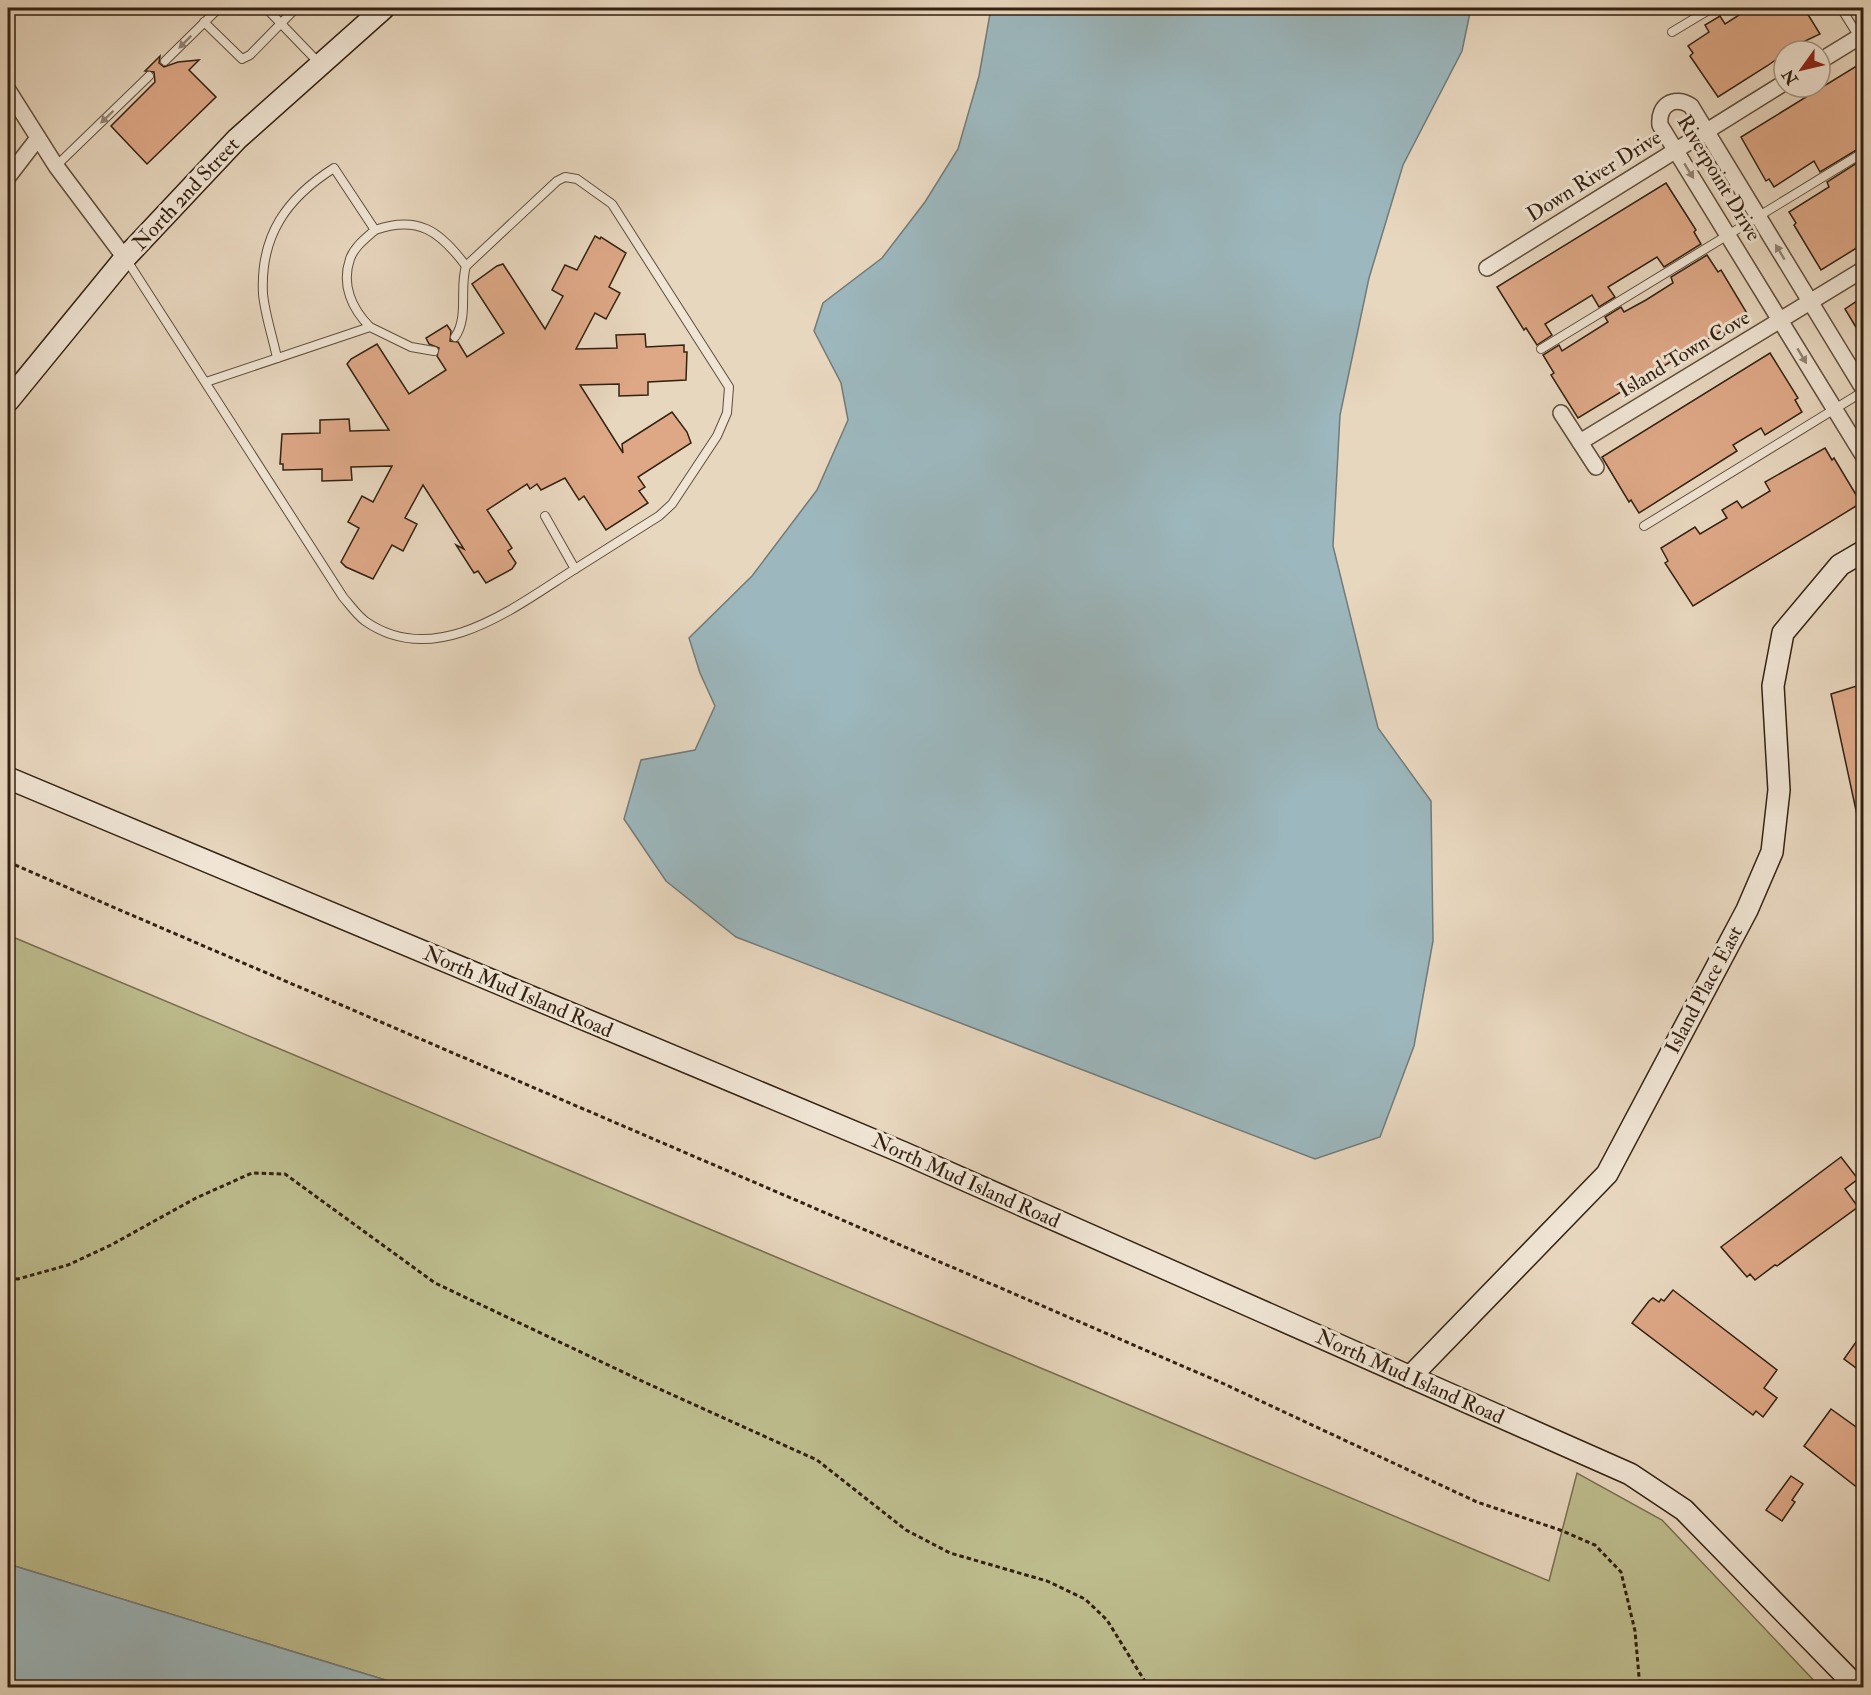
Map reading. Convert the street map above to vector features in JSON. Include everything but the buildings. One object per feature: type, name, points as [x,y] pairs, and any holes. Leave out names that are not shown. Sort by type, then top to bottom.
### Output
[{"type":"street","name":"North 2nd Street","points":[[8,400],[125,258],[237,139],[384,8]]},
{"type":"street","points":[[1832,54],[1861,36]]},
{"type":"street","points":[[8,90],[56,166],[125,258]]},
{"type":"street","name":"Down River Drive","points":[[1487,268],[1772,90]]},
{"type":"street","name":"Riverpoint Drive","points":[[1863,391],[1691,106],[1676,100],[1668,103],[1662,109],[1660,125],[1863,456]]},
{"type":"street","points":[[8,177],[38,138]]},
{"type":"street","name":"Island Town Cove","points":[[1580,442],[1863,269]]},
{"type":"street","points":[[1561,413],[1596,467]]},
{"type":"street","name":"Island Place East","points":[[1410,1377],[1607,1174],[1747,910],[1772,852],[1779,790],[1773,686],[1783,633],[1840,565],[1863,551]]},
{"type":"street","name":"North Mud Island Road","points":[[8,778],[904,1153],[1630,1474],[1684,1510],[1858,1688]]},
{"type":"lane","points":[[165,61],[219,8]]},
{"type":"lane","points":[[266,8],[319,64]]},
{"type":"lane","points":[[204,22],[242,58],[250,55],[296,8]]},
{"type":"lane","points":[[1672,32],[1712,8]]},
{"type":"lane","points":[[1841,8],[1861,36]]},
{"type":"lane","points":[[56,166],[149,76]]},
{"type":"lane","points":[[1541,349],[1863,152]]},
{"type":"lane","points":[[277,358],[264,295],[267,254],[278,221],[294,197],[334,168],[375,230]]},
{"type":"lane","points":[[125,258],[343,597],[364,620],[381,629],[408,638],[431,639],[487,623],[659,516],[672,504],[717,436],[727,412],[729,387],[612,204],[577,179],[565,177],[557,181],[466,266],[461,321],[455,337]]},
{"type":"lane","points":[[434,351],[411,347],[370,327],[351,303],[347,276],[350,258],[375,230],[405,223],[419,226],[442,238],[466,266]]},
{"type":"lane","points":[[206,382],[370,327]]},
{"type":"lane","points":[[1644,526],[1863,391]]},
{"type":"lane","points":[[545,516],[575,569]]},
{"type":"path","points":[[8,862],[1201,1374],[1477,1502],[1560,1530],[1594,1545],[1621,1572],[1635,1631],[1640,1688]]},
{"type":"path","points":[[8,1278],[18,1279],[69,1265],[111,1245],[196,1198],[252,1173],[285,1174],[435,1283],[644,1382],[817,1460],[906,1530],[950,1553],[1047,1581],[1085,1599],[1107,1620],[1149,1688]]},
{"type":"shaded area","points":[[8,935],[1549,1581],[1577,1473],[1662,1520],[1820,1687],[408,1687],[8,1564]]},
{"type":"water","points":[[991,8],[1471,8],[1462,51],[1403,165],[1369,278],[1340,415],[1333,546],[1378,728],[1431,801],[1433,941],[1414,1046],[1380,1137],[1315,1159],[736,937],[666,881],[624,819],[641,760],[695,750],[715,706],[700,673],[689,638],[752,576],[817,490],[848,420],[841,383],[814,331],[823,303],[882,258],[925,202],[958,149],[979,76]]},
{"type":"water","points":[[8,1564],[408,1687],[8,1687]]}]
